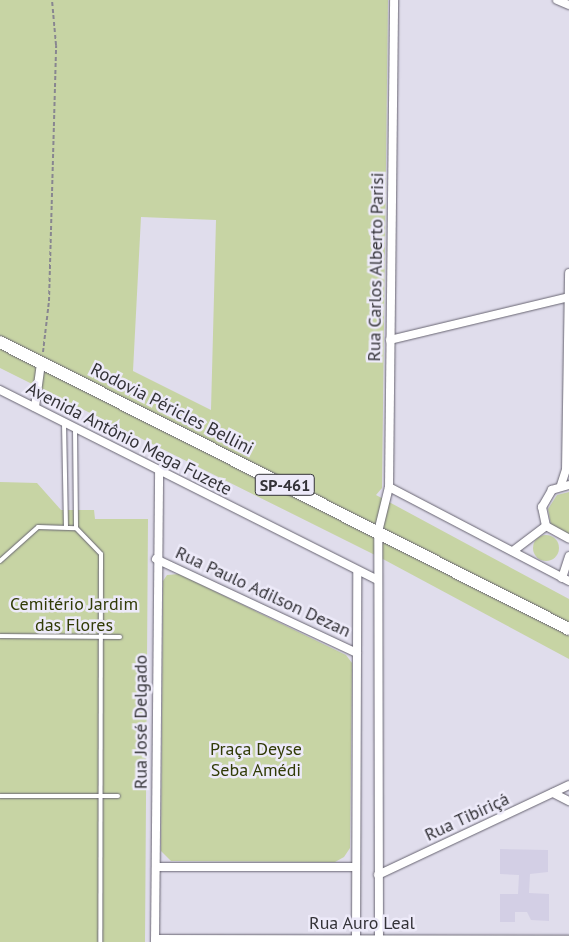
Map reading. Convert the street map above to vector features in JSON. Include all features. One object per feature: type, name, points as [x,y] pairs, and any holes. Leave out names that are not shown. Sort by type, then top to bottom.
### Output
[{"type":"main road","name":"Rodovia Péricles Bellini","points":[[0,342],[569,629]]},
{"type":"street","name":"Rua Carlos Alberto Parisi","points":[[380,939],[378,875],[378,532],[390,487],[394,0]]},
{"type":"street","points":[[557,0],[569,5]]},
{"type":"street","points":[[569,273],[568,473],[565,485],[552,490],[542,507],[546,526],[569,539]]},
{"type":"street","points":[[390,340],[569,297]]},
{"type":"street","points":[[34,407],[42,363]]},
{"type":"street","name":"Avenida Antônio Mega Fuzete","points":[[0,390],[159,472],[378,580]]},
{"type":"street","name":"Rua José Delgado","points":[[155,941],[156,559],[159,472]]},
{"type":"street","points":[[390,487],[565,580],[569,556]]},
{"type":"street","points":[[513,552],[546,526]]},
{"type":"street","name":"Rua Paulo Adilson Dezan","points":[[156,559],[357,653]]},
{"type":"street","points":[[356,940],[357,571]]},
{"type":"street","name":"Rua Tibiriçá","points":[[378,875],[569,785]]},
{"type":"street","points":[[553,793],[569,800]]},
{"type":"street","points":[[156,867],[356,867]]},
{"type":"street","name":"Rua Auro Leal","points":[[155,941],[569,940]]},
{"type":"lane","points":[[64,424],[66,527]]},
{"type":"lane","points":[[75,429],[76,528]]},
{"type":"lane","points":[[0,561],[32,529],[76,528],[101,554],[100,942]]},
{"type":"lane","points":[[0,636],[120,637]]},
{"type":"lane","points":[[0,796],[118,796]]},
{"type":"path","points":[[42,363],[49,301],[56,45],[52,0]]},
{"type":"shaded area","points":[[500,849],[548,850],[548,872],[530,874],[529,893],[549,894],[549,921],[531,920],[527,912],[515,912],[515,922],[500,922],[500,894],[518,894],[519,875],[500,874]]},
{"type":"green space","points":[[0,0],[388,0],[382,488],[376,495],[569,599],[569,659],[381,558],[0,368]],"holes":[[[141,217],[216,220],[211,410],[133,371]]]},
{"type":"green space","name":"Cemitério Jardim das Flores","points":[[0,482],[37,483],[61,510],[94,510],[95,519],[148,519],[145,942],[0,942]]},
{"type":"green space","points":[[569,492],[569,534],[565,534],[551,525],[548,509],[557,495]]},
{"type":"green space","points":[[546,535],[555,539],[559,548],[555,557],[546,561],[537,557],[533,548],[537,539]]},
{"type":"green space","name":"Praça Deyse Seba Amédi","points":[[179,574],[346,655],[352,663],[350,848],[344,857],[335,862],[171,861],[161,851],[163,581],[167,575]]}]
